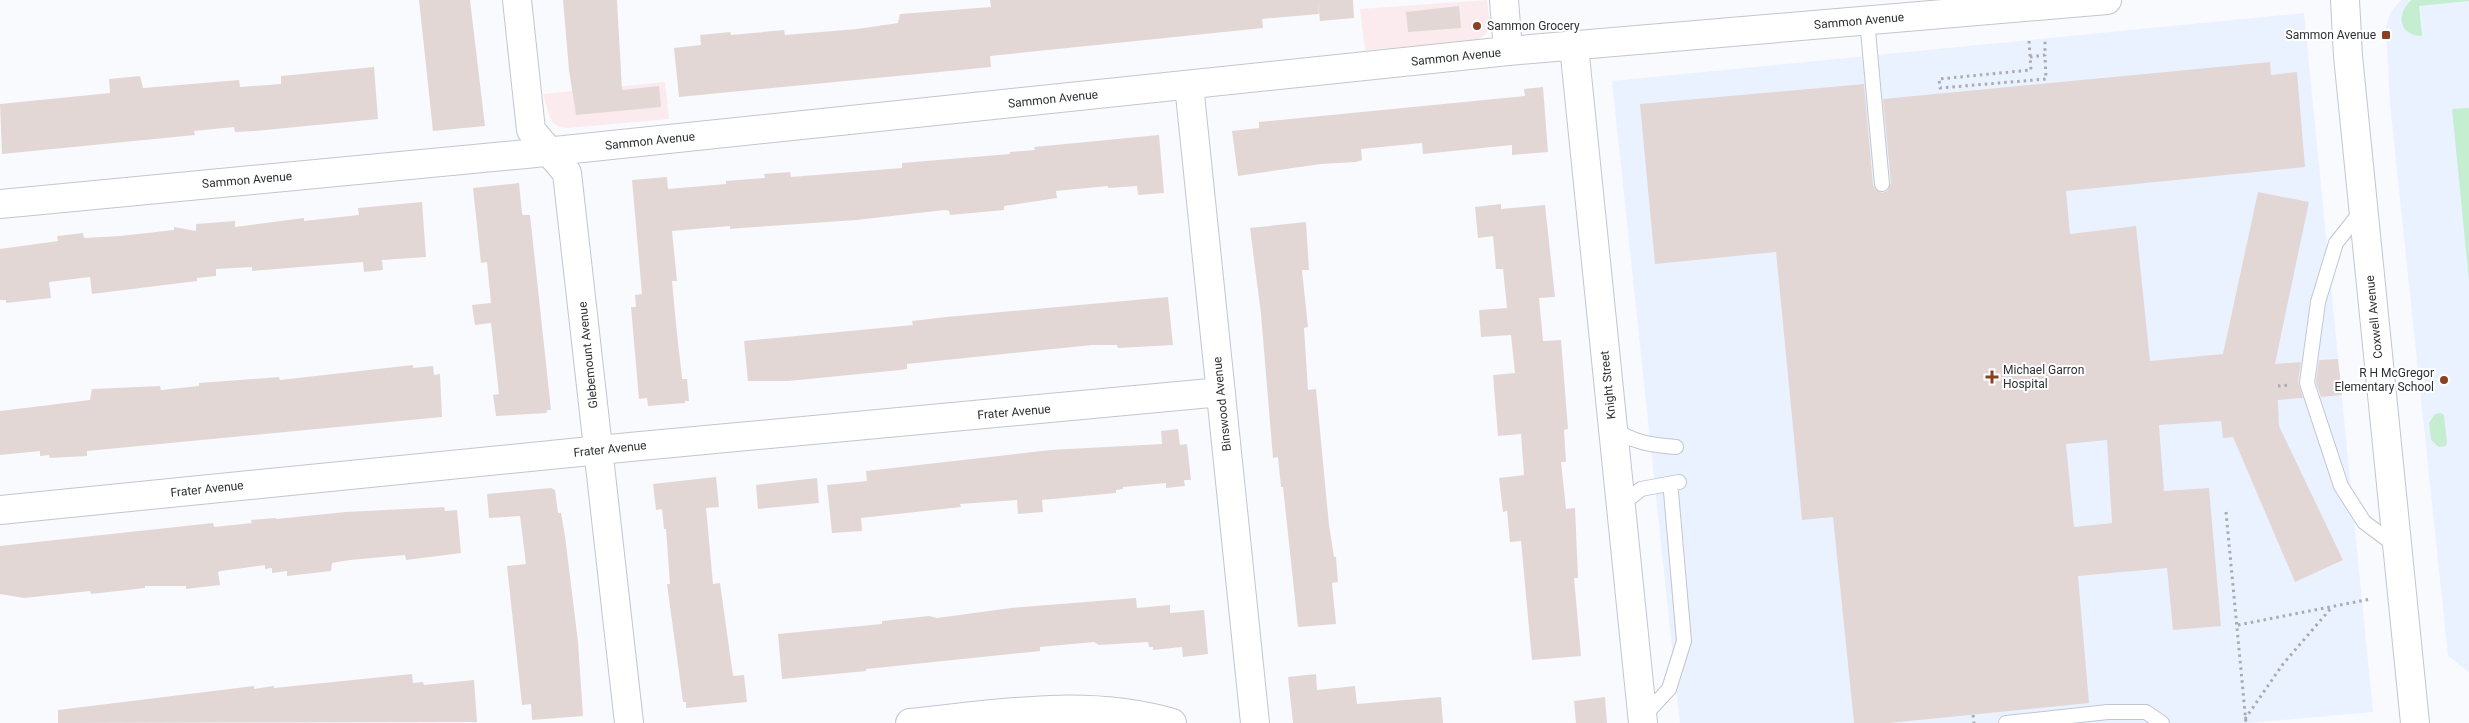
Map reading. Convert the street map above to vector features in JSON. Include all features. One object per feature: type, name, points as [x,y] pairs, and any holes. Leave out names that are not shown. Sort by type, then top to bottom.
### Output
[{"type":"street","name":"Glebemount Avenue","points":[[517,0],[531,130],[567,173],[629,723]]},
{"type":"street","points":[[1504,0],[1508,51]]},
{"type":"street","name":"Sammon Avenue","points":[[0,204],[549,152],[1508,51],[2107,0]]},
{"type":"street","name":"Coxwell Avenue","points":[[2344,0],[2415,723]]},
{"type":"street","name":"Knight Street","points":[[1574,46],[1642,720]]},
{"type":"street","name":"Binswood Avenue","points":[[1189,85],[1254,723]]},
{"type":"street","name":"Frater Avenue","points":[[0,510],[598,450],[1221,392]]},
{"type":"street","points":[[910,723],[1012,712],[1062,710],[1112,711],[1172,723]]},
{"type":"lane","points":[[1868,20],[1882,184]]},
{"type":"lane","points":[[2363,208],[2336,243],[2318,302],[2308,383],[2340,486],[2364,522],[2397,547]]},
{"type":"lane","points":[[1612,427],[1623,435],[1645,445],[1676,447]]},
{"type":"lane","points":[[1620,506],[1641,489],[1675,487],[1684,641],[1669,689],[1642,720]]},
{"type":"lane","points":[[2006,723],[2108,712],[2146,712],[2162,723]]},
{"type":"path","points":[[2029,41],[2031,70],[1939,79],[1940,88],[2041,82],[2046,79],[2045,40]]},
{"type":"path","points":[[2030,57],[2045,55]]},
{"type":"path","points":[[2226,512],[2238,625],[2245,721]]},
{"type":"path","points":[[2238,625],[2372,599]]},
{"type":"path","points":[[2245,721],[2283,664],[2332,607]]},
{"type":"path","points":[[1973,714],[1974,723]]},
{"type":"shaded area","points":[[1487,0],[1490,25],[1487,33],[1479,39],[1470,42],[1365,50],[1360,9]]},
{"type":"shaded area","name":"R H McGregor Elementary School","points":[[2401,0],[2469,0],[2469,672],[2448,656],[2390,104],[2386,27],[2390,13]]},
{"type":"shaded area","name":"Michael Garron Hospital","points":[[2304,13],[2373,712],[2249,723],[1680,723],[1612,81]]},
{"type":"shaded area","points":[[665,82],[669,119],[568,128],[560,127],[553,123],[543,94]]},
{"type":"green space","points":[[2412,0],[2469,1],[2419,6],[2422,36],[2408,32],[2402,23],[2403,11]]},
{"type":"green space","points":[[2469,108],[2469,281],[2452,109]]},
{"type":"green space","points":[[2441,413],[2444,415],[2447,443],[2446,446],[2439,447],[2431,440],[2429,423],[2435,414]]},
{"type":"building","points":[[419,0],[470,0],[485,126],[433,131]]},
{"type":"building","points":[[563,0],[617,0],[622,90],[659,86],[661,107],[576,115],[569,70]]},
{"type":"building","points":[[990,0],[1318,0],[1319,14],[1262,19],[1263,28],[990,56],[991,67],[679,97],[674,48],[701,45],[700,35],[730,32],[731,35],[784,30],[785,35],[857,29],[898,23],[900,14],[991,7]]},
{"type":"building","points":[[1318,0],[1353,0],[1354,18],[1320,21]]},
{"type":"building","points":[[1459,6],[1461,28],[1408,32],[1406,12]]},
{"type":"building","name":"Michael Garron Hospital","points":[[2270,62],[2271,75],[2297,72],[2305,167],[2066,191],[2070,234],[2136,226],[2150,361],[2223,354],[2258,192],[2309,202],[2275,364],[2301,362],[2298,382],[2303,398],[2278,400],[2279,426],[2343,560],[2295,582],[2233,437],[2223,438],[2221,421],[2159,425],[2164,491],[2209,488],[2221,626],[2173,630],[2167,568],[2078,576],[2089,703],[1889,723],[1854,723],[1833,517],[1802,520],[1776,252],[1655,264],[1640,104],[1864,84],[1873,185],[1875,189],[1882,193],[1887,191],[1891,183],[1883,99]],"holes":[[[2107,440],[2112,523],[2074,527],[2066,444]]]},
{"type":"building","points":[[374,67],[378,119],[255,131],[235,132],[234,127],[194,131],[195,135],[2,154],[0,104],[110,93],[109,79],[140,76],[143,88],[239,80],[240,87],[281,84],[281,76]]},
{"type":"building","points":[[1543,87],[1548,152],[1512,155],[1512,145],[1423,154],[1422,143],[1361,149],[1362,160],[1356,162],[1321,164],[1238,176],[1232,131],[1259,128],[1259,122],[1525,96],[1524,89]]},
{"type":"building","points":[[1159,135],[1164,193],[1138,195],[1137,186],[1108,188],[1108,186],[1056,191],[1057,198],[1004,206],[1004,210],[950,215],[949,211],[945,210],[856,220],[730,229],[730,226],[672,231],[677,281],[672,281],[677,334],[682,379],[687,379],[689,401],[685,401],[685,403],[648,406],[647,398],[639,399],[631,307],[636,307],[635,295],[642,294],[632,180],[667,177],[668,189],[726,184],[726,181],[765,178],[764,174],[790,172],[791,177],[902,168],[902,163],[1010,154],[1010,152],[1035,150],[1034,147]]},
{"type":"building","points":[[519,183],[522,213],[523,215],[530,215],[551,410],[547,410],[547,413],[496,416],[493,395],[499,394],[491,323],[475,325],[472,305],[491,303],[487,262],[481,263],[473,188]]},
{"type":"building","points":[[422,202],[426,257],[382,260],[383,270],[364,272],[363,262],[252,271],[252,267],[216,269],[216,276],[197,278],[197,281],[92,294],[90,277],[49,282],[51,298],[6,303],[6,300],[0,300],[0,249],[58,241],[57,236],[83,233],[84,238],[174,230],[174,227],[196,231],[196,224],[235,221],[235,227],[304,218],[304,221],[359,215],[358,208]]},
{"type":"building","points":[[1501,204],[1501,209],[1545,205],[1555,297],[1539,298],[1543,341],[1561,340],[1568,429],[1564,430],[1566,462],[1561,462],[1566,509],[1575,508],[1578,578],[1574,578],[1581,656],[1532,660],[1521,541],[1510,542],[1507,511],[1503,512],[1499,478],[1524,475],[1521,434],[1498,436],[1493,375],[1515,373],[1511,335],[1481,337],[1479,310],[1507,308],[1503,269],[1496,269],[1493,236],[1478,238],[1475,207]]},
{"type":"building","points":[[1306,222],[1309,270],[1302,270],[1308,327],[1304,328],[1308,390],[1316,389],[1329,525],[1334,557],[1336,557],[1338,582],[1332,583],[1336,624],[1298,627],[1283,487],[1281,487],[1278,457],[1273,458],[1261,314],[1250,228]]},
{"type":"building","points":[[1168,297],[1173,345],[1118,348],[1117,345],[1092,345],[907,364],[907,369],[900,370],[788,381],[748,381],[744,341],[913,325],[912,321],[946,317]]},
{"type":"building","points":[[2338,359],[2342,395],[2321,397],[2316,382],[2319,360]]},
{"type":"building","points":[[413,365],[413,368],[433,366],[434,375],[440,374],[442,417],[87,451],[87,456],[50,458],[49,455],[40,456],[40,451],[0,455],[0,411],[90,400],[92,389],[160,386],[161,390],[199,386],[199,383],[279,377],[280,380]]},
{"type":"building","points":[[1178,429],[1180,445],[1187,444],[1191,480],[1184,480],[1185,486],[1166,488],[1166,483],[1123,487],[1123,489],[1116,490],[1116,493],[1042,500],[1043,512],[1018,514],[1017,500],[960,504],[961,507],[861,518],[862,531],[832,533],[827,485],[867,481],[866,471],[1050,450],[1162,444],[1161,431]]},
{"type":"building","points":[[716,477],[719,507],[706,508],[713,584],[720,583],[733,676],[744,675],[747,702],[686,708],[686,702],[683,702],[667,584],[670,584],[666,529],[664,529],[662,509],[656,510],[653,484]]},
{"type":"building","points":[[817,478],[819,503],[758,509],[756,485]]},
{"type":"building","points":[[551,488],[555,490],[558,513],[561,513],[565,536],[578,642],[583,716],[532,720],[531,704],[522,705],[507,566],[526,564],[520,516],[489,518],[487,494]]},
{"type":"building","points":[[444,507],[445,511],[457,510],[461,553],[406,560],[405,555],[350,560],[332,563],[331,571],[287,576],[287,571],[272,573],[272,568],[265,569],[265,565],[221,571],[218,572],[220,585],[186,589],[186,586],[145,586],[145,588],[91,594],[90,591],[24,598],[0,594],[0,546],[213,523],[214,527],[252,523],[251,520],[346,512]]},
{"type":"building","points":[[1136,598],[1137,608],[1170,605],[1170,613],[1204,610],[1208,654],[1183,657],[1182,647],[1153,650],[1153,647],[1149,647],[1148,642],[1099,645],[1094,642],[1040,647],[1040,651],[782,679],[778,634],[882,624],[882,621],[929,616],[937,618],[1011,608]]},
{"type":"building","points":[[412,674],[413,683],[423,682],[424,685],[474,680],[477,722],[58,723],[58,710],[254,686],[254,689],[274,686],[274,688]]},
{"type":"building","points":[[1316,674],[1317,690],[1355,686],[1357,704],[1441,697],[1443,723],[1293,723],[1288,677]]},
{"type":"building","points":[[1605,697],[1607,723],[1576,723],[1574,701]]},
{"type":"place","name":"Sammon Grocery","points":[[1477,26]]},
{"type":"place","name":"Sammon Avenue","points":[[2386,35]]},
{"type":"place","name":"Michael Garron Hospital","points":[[1992,377]]},
{"type":"place","name":"R H McGregor Elementary School","points":[[2444,380]]}]
